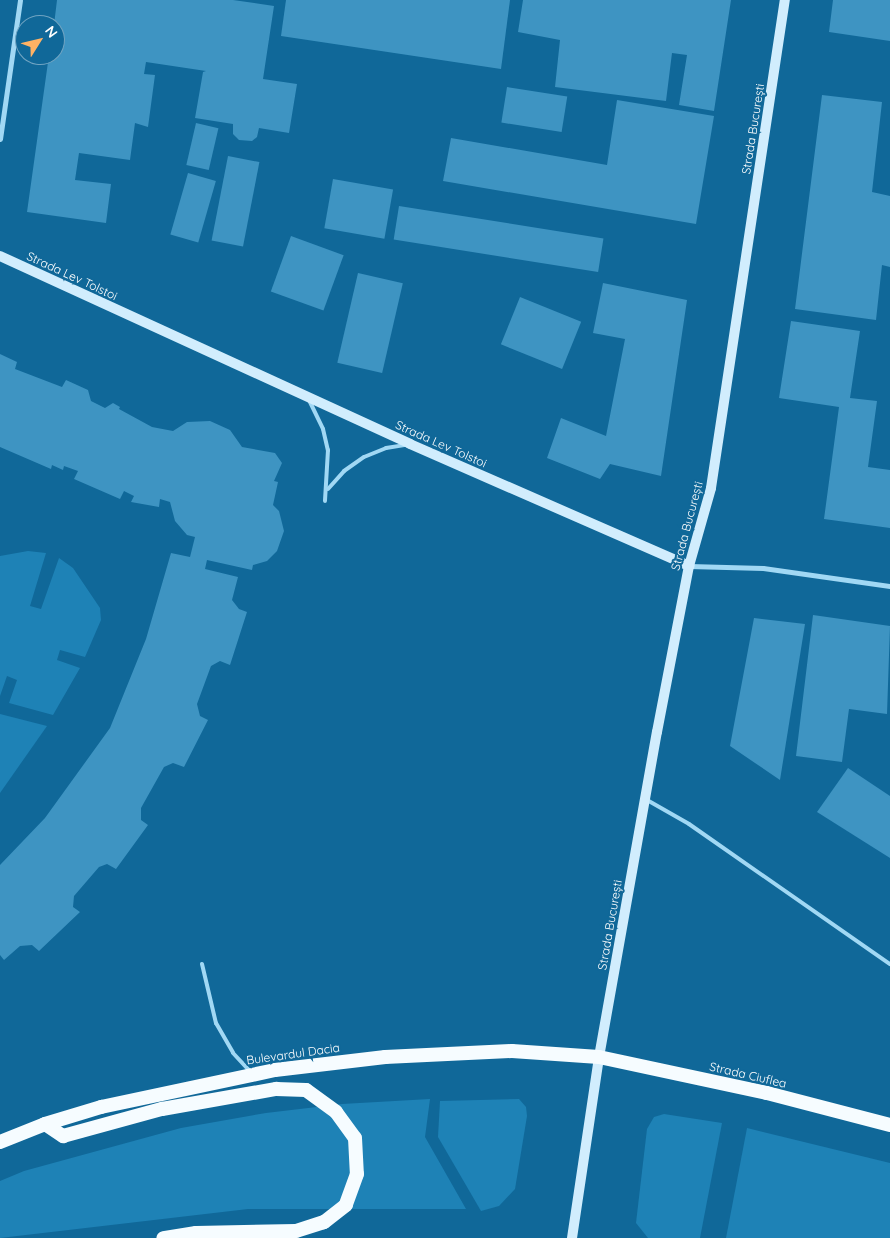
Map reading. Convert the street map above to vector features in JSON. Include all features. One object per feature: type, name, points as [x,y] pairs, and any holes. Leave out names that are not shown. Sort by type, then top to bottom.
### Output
[{"type":"highway","name":"Bulevardul Dacia","points":[[0,1142],[45,1124],[101,1107],[254,1074],[332,1063],[441,1053],[512,1051],[599,1057]]},
{"type":"highway","name":"Strada Ciuflea","points":[[599,1057],[767,1093],[890,1125]]},
{"type":"highway","points":[[45,1124],[63,1136],[171,1107],[276,1089],[306,1090],[336,1112],[355,1138],[357,1174],[349,1197],[346,1205],[324,1222],[296,1230],[196,1233],[162,1238]]},
{"type":"main road","name":"Strada București","points":[[572,1238],[599,1057],[689,566],[711,488],[785,0]]},
{"type":"main road","name":"Strada Lev Tolstoi","points":[[0,256],[410,444],[689,566]]},
{"type":"street","points":[[0,139],[20,0]]},
{"type":"street","name":"Strada Lev Tolstoi","points":[[689,566],[763,568],[890,586]]},
{"type":"lane","points":[[306,396],[325,436],[328,489],[325,501]]},
{"type":"lane","points":[[328,489],[344,471],[364,457],[386,448],[410,444]]},
{"type":"lane","points":[[647,800],[689,824],[890,964]]},
{"type":"lane","points":[[202,964],[216,1023],[233,1052],[254,1074]]},
{"type":"shaded area","points":[[28,551],[46,553],[30,606],[41,609],[59,558],[73,568],[100,608],[101,620],[85,657],[60,650],[57,660],[80,668],[53,715],[9,703],[17,680],[7,676],[0,696],[0,556]]},
{"type":"shaded area","points":[[0,714],[47,726],[0,793]]},
{"type":"shaded area","points":[[430,1099],[425,1137],[466,1209],[248,1209],[0,1238],[0,1181],[24,1171],[181,1128],[266,1113],[342,1104]]},
{"type":"shaded area","points":[[519,1099],[526,1107],[527,1116],[515,1189],[499,1206],[481,1211],[438,1137],[440,1101]]},
{"type":"shaded area","points":[[664,1114],[722,1123],[700,1238],[648,1238],[636,1223],[647,1129],[654,1117]]},
{"type":"shaded area","points":[[747,1128],[890,1163],[890,1238],[726,1238]]},
{"type":"building","points":[[57,0],[233,0],[274,6],[263,79],[297,84],[289,133],[259,128],[257,137],[252,141],[239,140],[233,134],[233,124],[195,118],[203,72],[206,71],[146,62],[144,74],[155,75],[148,127],[135,123],[130,160],[79,153],[75,180],[111,184],[106,223],[27,212],[48,65],[65,65],[65,15],[55,15]]},
{"type":"building","points":[[286,0],[510,0],[501,69],[281,36]]},
{"type":"building","points":[[523,0],[731,0],[714,111],[679,105],[687,55],[672,53],[666,101],[555,87],[560,40],[518,32]]},
{"type":"building","points":[[833,0],[890,0],[890,41],[829,32]]},
{"type":"building","points":[[507,87],[567,97],[562,132],[501,123]]},
{"type":"building","points":[[822,95],[882,102],[872,192],[890,196],[890,267],[882,265],[876,320],[795,309]]},
{"type":"building","points":[[617,100],[714,116],[696,224],[443,181],[451,138],[607,165]]},
{"type":"building","points":[[196,123],[218,128],[209,170],[186,165]]},
{"type":"building","points":[[228,156],[259,162],[243,247],[212,240]]},
{"type":"building","points":[[188,173],[216,181],[198,243],[170,235]]},
{"type":"building","points":[[333,179],[393,190],[384,239],[324,228]]},
{"type":"building","points":[[399,206],[603,238],[598,272],[394,240]]},
{"type":"building","points":[[291,236],[344,255],[323,311],[271,291]]},
{"type":"building","points":[[358,273],[403,283],[382,373],[337,363]]},
{"type":"building","points":[[603,283],[687,300],[661,476],[610,464],[600,479],[547,458],[561,418],[606,436],[625,339],[593,333]]},
{"type":"building","points":[[520,297],[581,322],[562,369],[501,344]]},
{"type":"building","points":[[791,321],[860,331],[850,398],[877,401],[868,467],[890,470],[890,528],[824,519],[839,407],[779,398]]},
{"type":"building","points":[[0,354],[17,362],[15,369],[62,387],[66,380],[88,390],[91,401],[105,408],[113,403],[120,407],[119,409],[152,427],[173,431],[187,422],[210,421],[230,430],[242,447],[275,453],[282,463],[274,481],[278,482],[273,505],[279,511],[284,531],[277,551],[267,561],[253,565],[252,570],[207,560],[205,569],[238,577],[232,600],[239,609],[247,612],[230,665],[220,661],[211,666],[197,704],[200,716],[208,720],[184,767],[173,763],[164,767],[141,808],[141,820],[148,825],[116,869],[107,864],[99,867],[74,896],[73,907],[80,912],[39,951],[32,945],[20,946],[4,960],[0,955],[0,865],[45,818],[110,728],[146,639],[171,553],[190,557],[195,537],[187,535],[175,521],[170,502],[160,499],[159,507],[131,502],[134,496],[124,491],[120,499],[74,479],[78,471],[64,466],[63,470],[52,465],[51,469],[0,447]]},
{"type":"building","points":[[813,615],[890,626],[887,714],[849,709],[842,762],[796,756]]},
{"type":"building","points":[[754,618],[805,624],[780,780],[730,746]]},
{"type":"building","points":[[848,768],[890,796],[890,858],[817,812]]}]
